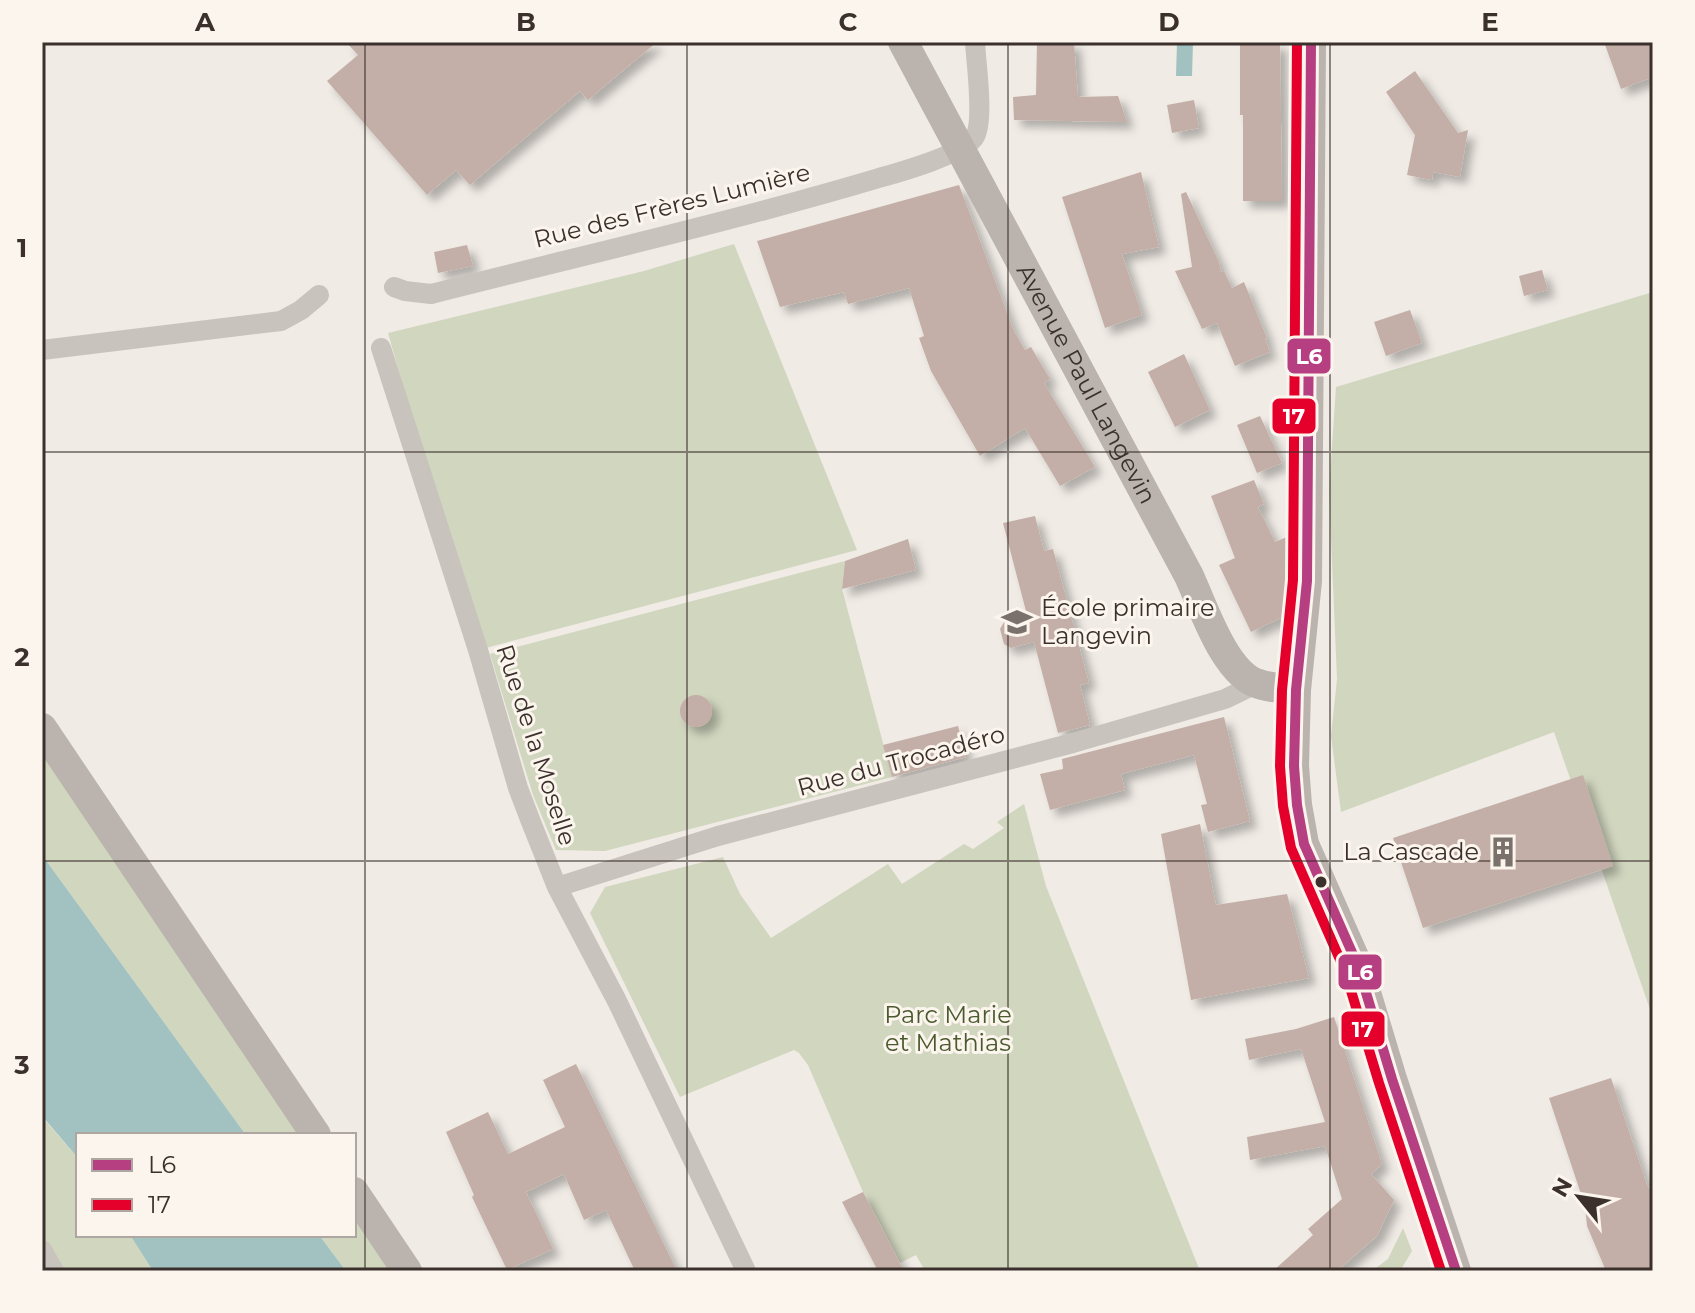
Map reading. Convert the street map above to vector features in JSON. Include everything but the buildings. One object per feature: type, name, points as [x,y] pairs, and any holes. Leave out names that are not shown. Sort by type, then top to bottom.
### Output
[{"type":"main road","name":"Avenue Paul Langevin","points":[[903,42],[1181,562],[1224,651],[1240,673],[1256,684]]},
{"type":"main road","points":[[1311,42],[1307,581],[1296,690],[1294,766],[1297,805],[1304,844],[1358,966],[1445,1266]]},
{"type":"main road","points":[[1256,684],[1296,690]]},
{"type":"main road","points":[[42,728],[315,1133]]},
{"type":"main road","points":[[356,1195],[407,1271]]},
{"type":"street","points":[[960,148],[974,138],[979,120],[975,42]]},
{"type":"street","name":"Rue des Frères Lumière","points":[[394,287],[431,294],[822,195],[918,166],[960,148]]},
{"type":"street","points":[[42,350],[281,321],[319,295]]},
{"type":"street","name":"Rue de la Moselle","points":[[381,348],[478,650],[518,788],[557,887],[617,1001],[746,1271]]},
{"type":"street","name":"Rue du Trocadéro","points":[[557,887],[718,836],[1073,743],[1225,699],[1256,684]]},
{"type":"street","points":[[42,1250],[54,1271]]},
{"type":"green space","points":[[734,244],[857,550],[478,650],[388,333],[644,271]]},
{"type":"green space","points":[[1653,292],[1653,1018],[1554,732],[1341,812],[1331,736],[1337,679],[1329,491],[1336,387]]},
{"type":"green space","points":[[845,561],[842,589],[892,777],[605,851],[556,850],[533,795],[490,654]]},
{"type":"green space","points":[[42,728],[315,1133],[245,1133],[42,855]]},
{"type":"green space","name":"Parc Marie et Mathias","points":[[1024,804],[1046,886],[1200,1271],[925,1271],[916,1255],[900,1263],[863,1192],[808,1065],[799,1053],[794,1050],[680,1097],[590,913],[605,887],[723,857],[740,894],[771,938],[888,864],[902,884],[964,844],[973,849],[1004,828],[997,822]]},
{"type":"green space","points":[[42,1117],[76,1156],[76,1237],[131,1237],[153,1271],[42,1271]]},
{"type":"green space","points":[[356,1195],[407,1271],[346,1271],[320,1237],[356,1237]]},
{"type":"green space","points":[[1403,1228],[1412,1251],[1400,1271],[1372,1271],[1388,1259]]},
{"type":"water","points":[[1177,42],[1193,42],[1192,76],[1176,76]]},
{"type":"water","points":[[42,855],[245,1133],[76,1133],[76,1156],[42,1116]]},
{"type":"water","points":[[131,1237],[320,1237],[346,1271],[153,1271]]},
{"type":"transit line","name":"17","points":[[1297,42],[1293,580],[1282,690],[1280,766],[1283,806],[1291,848],[1345,971],[1441,1271]]},
{"type":"transit line","name":"L6","points":[[1311,42],[1307,581],[1296,690],[1294,766],[1297,805],[1304,844],[1358,966],[1456,1271]]},
{"type":"place","name":"École primaire Langevin","points":[[1017,622]]},
{"type":"place","name":"La Cascade","points":[[1503,852]]}]
